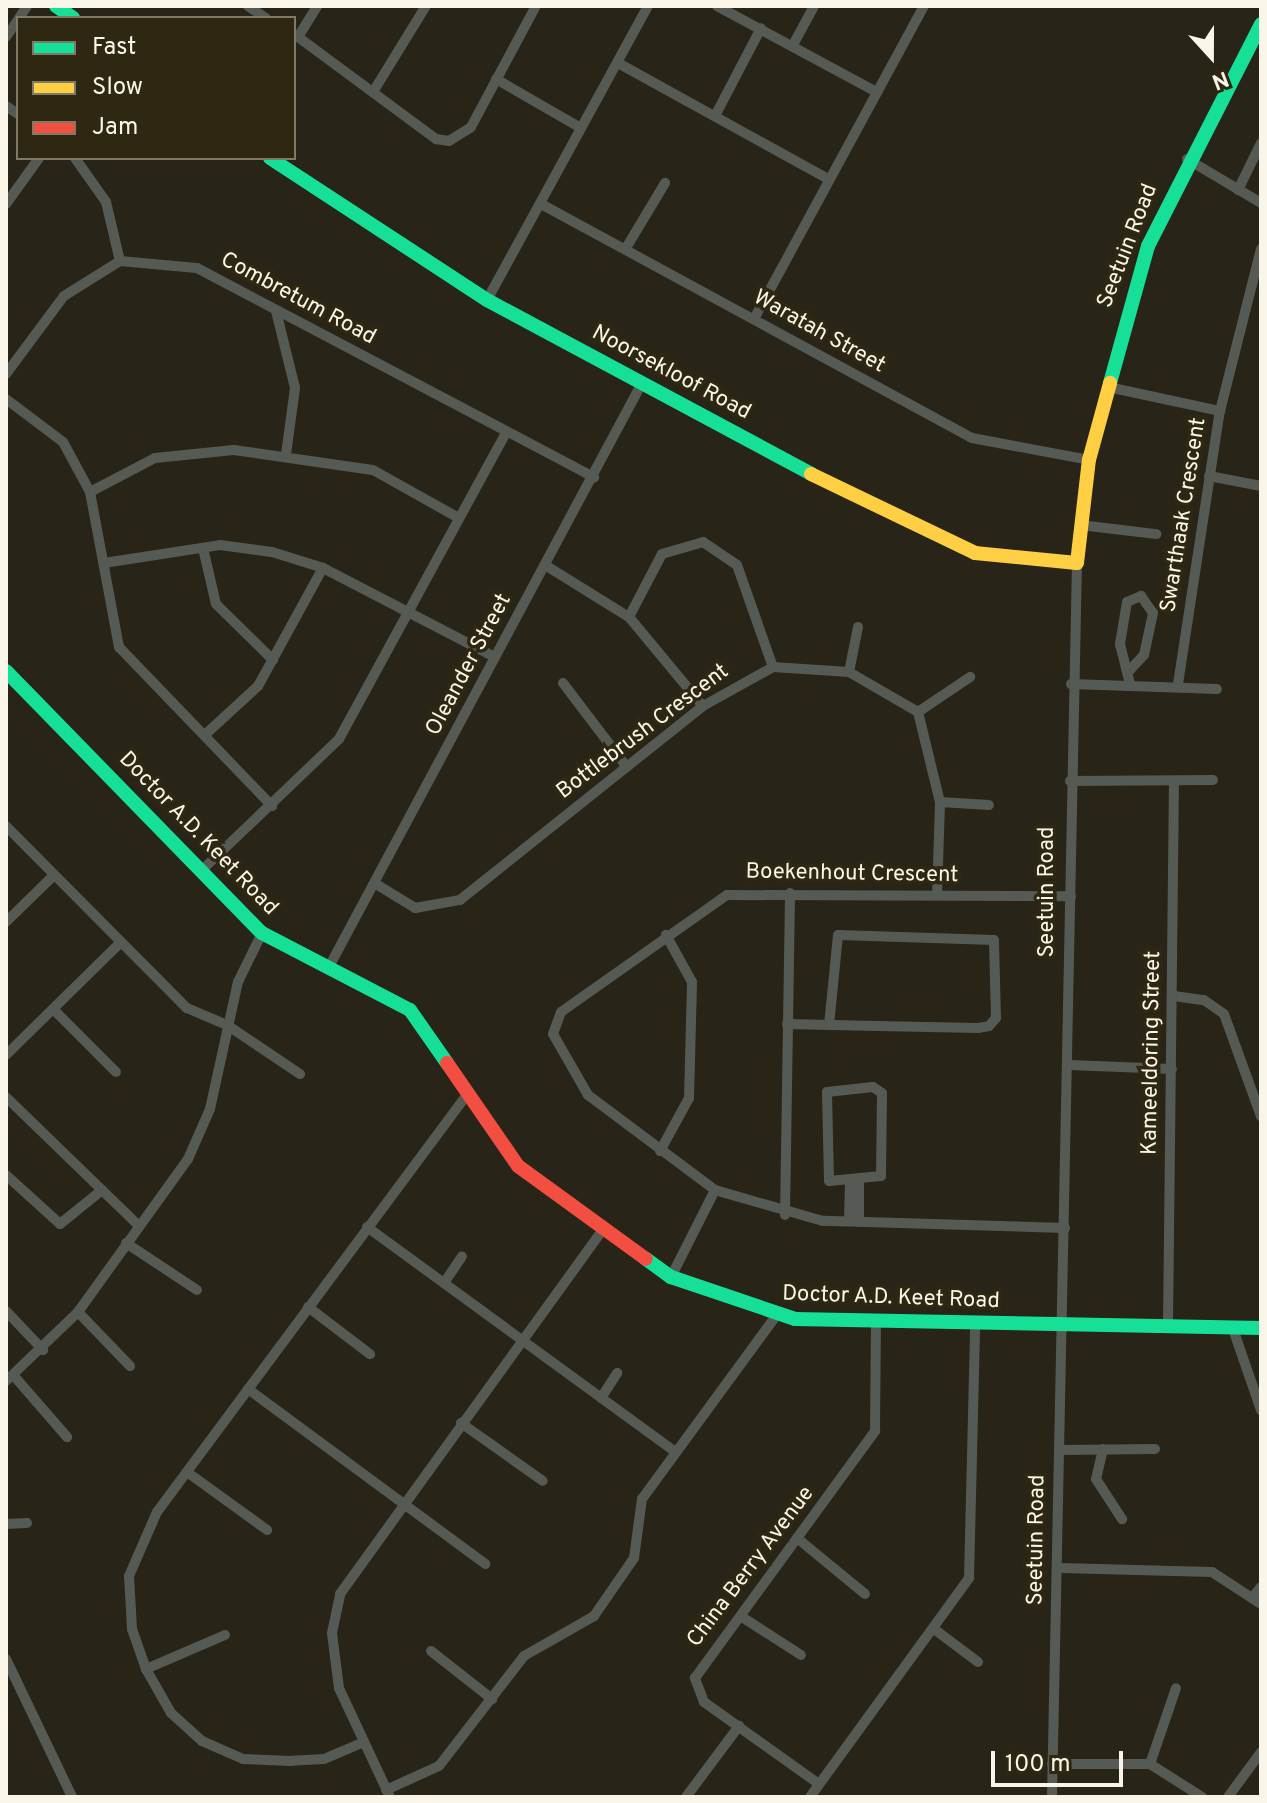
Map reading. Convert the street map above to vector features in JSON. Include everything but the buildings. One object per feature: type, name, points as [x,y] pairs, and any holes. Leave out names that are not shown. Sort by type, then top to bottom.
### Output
[{"type":"street","points":[[317,6],[296,36],[436,139],[466,133],[536,6]]},
{"type":"street","points":[[373,92],[426,6]]},
{"type":"street","points":[[487,300],[648,6]]},
{"type":"street","points":[[717,6],[877,92]]},
{"type":"street","points":[[793,45],[814,6]]},
{"type":"street","points":[[754,319],[924,6]]},
{"type":"street","name":"Seetuin Road","points":[[1052,1797],[1060,1568],[1069,1065],[1071,684],[1080,525],[1089,460],[1148,246],[1187,159],[1254,51],[1261,24]]},
{"type":"street","points":[[715,116],[761,28]]},
{"type":"street","points":[[618,63],[828,179]]},
{"type":"street","points":[[496,79],[581,128]]},
{"type":"street","points":[[1238,190],[1261,143]]},
{"type":"street","points":[[1187,159],[1261,203]]},
{"type":"street","points":[[6,204],[38,160]]},
{"type":"street","points":[[6,374],[64,296],[120,261],[106,202],[76,160]]},
{"type":"street","name":"Noorsekloof Road","points":[[273,160],[487,300],[957,548],[1077,563]]},
{"type":"street","points":[[626,248],[665,183]]},
{"type":"street","name":"Waratah Street","points":[[541,204],[972,438],[1089,460]]},
{"type":"street","name":"Swarthaak Crescent","points":[[1178,684],[1220,411],[1261,249]]},
{"type":"street","name":"Combretum Road","points":[[120,261],[197,268],[594,477]]},
{"type":"street","points":[[276,311],[295,388],[286,455]]},
{"type":"street","name":"Oleander Street","points":[[330,965],[642,383]]},
{"type":"street","points":[[1108,387],[1220,411]]},
{"type":"street","points":[[6,399],[63,442],[90,492],[119,647],[208,732],[272,806]]},
{"type":"street","points":[[203,869],[339,739],[506,433]]},
{"type":"street","points":[[90,492],[179,453],[286,455],[373,470],[459,518]]},
{"type":"street","points":[[1209,476],[1261,486]]},
{"type":"street","points":[[1080,525],[1156,534]]},
{"type":"street","points":[[629,617],[662,554],[703,542],[737,565],[773,667],[849,672],[918,712],[940,802],[937,895]]},
{"type":"street","points":[[104,563],[203,548],[261,550],[323,568],[495,657]]},
{"type":"street","points":[[203,548],[216,604],[273,660]]},
{"type":"street","points":[[545,565],[629,617],[703,706]]},
{"type":"street","points":[[208,732],[258,686],[323,568]]},
{"type":"street","points":[[1129,671],[1144,655],[1153,613],[1141,596],[1125,607],[1119,659],[1129,671],[1130,684]]},
{"type":"street","points":[[849,672],[858,627]]},
{"type":"street","name":"Bottlebrush Crescent","points":[[376,884],[415,908],[460,900],[703,706],[773,667]]},
{"type":"street","name":"Doctor A.D. Keet Road","points":[[6,671],[203,869],[262,933],[330,965],[410,1010],[466,1096],[518,1166],[602,1231],[671,1277],[775,1317],[876,1323],[1062,1323],[1261,1328]]},
{"type":"street","points":[[918,712],[970,677]]},
{"type":"street","points":[[563,683],[626,766]]},
{"type":"street","points":[[1071,684],[1178,684],[1217,689]]},
{"type":"street","points":[[1070,781],[1213,780]]},
{"type":"street","name":"Kameeldoring Street","points":[[1168,1325],[1174,782]]},
{"type":"street","points":[[940,802],[989,805]]},
{"type":"street","points":[[6,826],[187,1008],[227,1025],[300,1074]]},
{"type":"street","points":[[6,922],[53,876]]},
{"type":"street","points":[[785,1215],[790,893]]},
{"type":"street","name":"Boekenhout Crescent","points":[[1065,1228],[854,1222],[785,1215],[715,1190],[660,1151],[572,1077],[553,1034],[561,1012],[719,897],[790,893],[1071,896]]},
{"type":"street","points":[[67,1437],[10,1378],[43,1350],[78,1312],[200,1135],[246,957],[262,933]]},
{"type":"street","points":[[660,1151],[689,1098],[692,982],[666,935]]},
{"type":"street","points":[[787,1024],[829,1025],[989,1026],[996,1018],[994,940],[838,935],[829,1025]]},
{"type":"street","points":[[6,1055],[120,943]]},
{"type":"street","points":[[1174,996],[1204,1000],[1224,1014],[1261,1116]]},
{"type":"street","points":[[53,1009],[116,1072]]},
{"type":"street","points":[[1069,1065],[1172,1069]]},
{"type":"street","points":[[836,1086],[882,1093],[881,1176],[854,1181],[825,1175],[826,1097],[836,1086]]},
{"type":"street","points":[[364,1742],[315,1761],[220,1752],[171,1713],[146,1669],[132,1629],[129,1576],[148,1526],[466,1096]]},
{"type":"street","points":[[6,1097],[139,1226]]},
{"type":"street","points":[[6,1175],[60,1224],[102,1190]]},
{"type":"street","points":[[854,1181],[854,1222]]},
{"type":"street","points":[[671,1277],[715,1190]]},
{"type":"street","points":[[367,1227],[675,1452]]},
{"type":"street","points":[[602,1231],[354,1568],[333,1624],[339,1688],[388,1794],[439,1766],[530,1650],[594,1616],[634,1558],[642,1499],[775,1317]]},
{"type":"street","points":[[126,1243],[197,1290]]},
{"type":"street","points":[[444,1283],[462,1256]]},
{"type":"street","points":[[308,1307],[370,1354]]},
{"type":"street","points":[[6,1311],[43,1350]]},
{"type":"street","points":[[78,1312],[130,1366]]},
{"type":"street","name":"China Berry Avenue","points":[[819,1784],[704,1702],[694,1684],[875,1431],[876,1323]]},
{"type":"street","points":[[810,1797],[934,1629],[972,1566],[975,1325]]},
{"type":"street","points":[[1233,1329],[1261,1410]]},
{"type":"street","points":[[601,1398],[617,1373]]},
{"type":"street","points":[[248,1389],[485,1564]]},
{"type":"street","points":[[461,1423],[543,1481]]},
{"type":"street","points":[[1103,1449],[1096,1479],[1115,1517]]},
{"type":"street","points":[[1060,1450],[1155,1449]]},
{"type":"street","points":[[187,1472],[267,1530]]},
{"type":"street","points":[[6,1524],[27,1523]]},
{"type":"street","points":[[797,1538],[865,1594]]},
{"type":"street","points":[[1060,1568],[1212,1572],[1257,1601],[1261,1587]]},
{"type":"street","points":[[742,1617],[801,1655]]},
{"type":"street","points":[[934,1629],[978,1662]]},
{"type":"street","points":[[146,1669],[225,1635]]},
{"type":"street","points":[[431,1651],[492,1699]]},
{"type":"street","points":[[6,1659],[72,1797]]},
{"type":"street","points":[[1150,1764],[1176,1688]]},
{"type":"street","points":[[686,1797],[739,1726]]},
{"type":"street","points":[[1228,1797],[1261,1752]]},
{"type":"street","points":[[1052,1764],[1150,1764],[1202,1797]]},
{"type":"traffic: fast","points":[[56,6],[70,16]]},
{"type":"traffic: fast","points":[[1110,383],[1148,246],[1261,24]]},
{"type":"traffic: fast","points":[[273,160],[487,300],[811,474]]},
{"type":"traffic: fast","points":[[6,671],[262,933],[410,1010],[447,1063]]},
{"type":"traffic: fast","points":[[646,1259],[671,1277],[795,1319],[1261,1328]]},
{"type":"traffic: slow","points":[[811,474],[975,553],[1077,563],[1089,460],[1110,383]]},
{"type":"traffic: jam","points":[[447,1063],[518,1166],[646,1259]]}]
